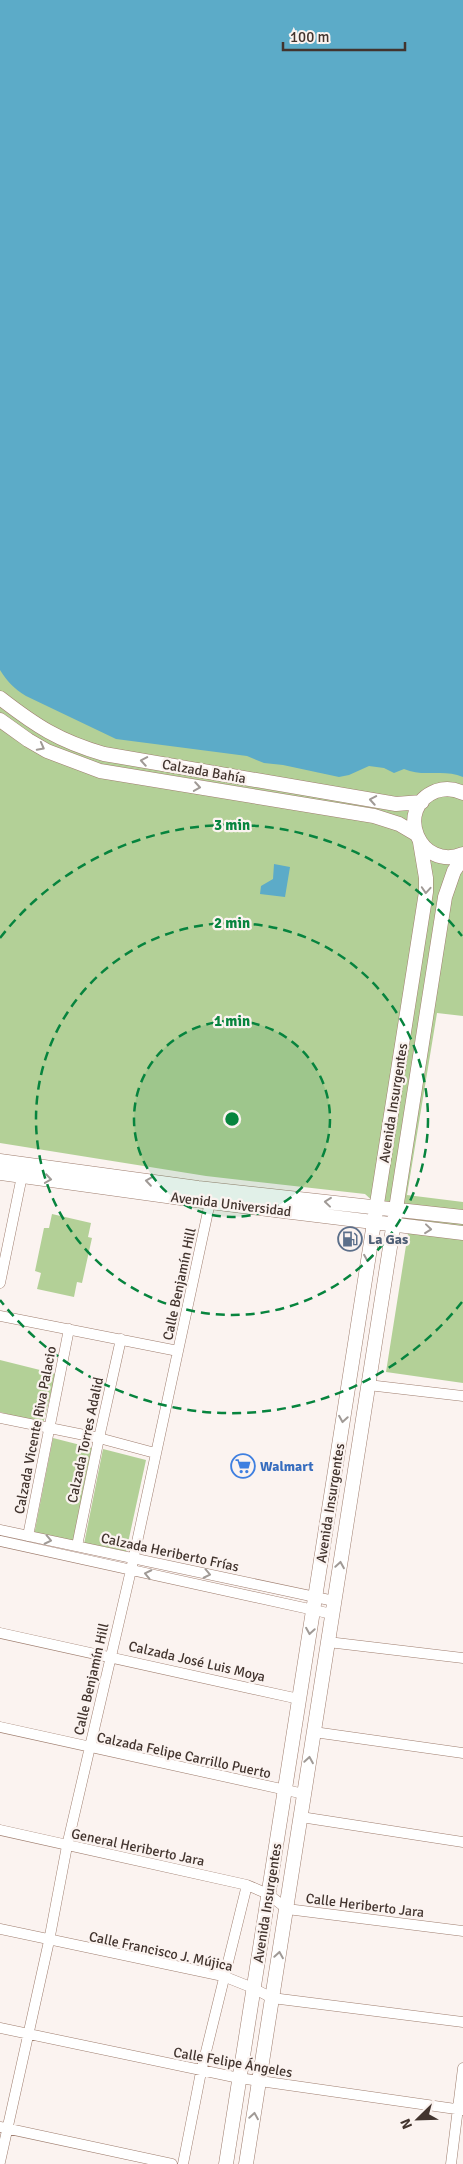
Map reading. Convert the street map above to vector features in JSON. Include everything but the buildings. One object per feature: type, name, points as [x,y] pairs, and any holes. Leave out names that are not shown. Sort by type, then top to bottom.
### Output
[{"type":"main road","name":"Calzada Bahía","points":[[0,698],[51,735],[74,745],[104,754],[396,804],[422,802]]},
{"type":"main road","name":"Calzada Bahía","points":[[0,720],[28,740],[47,750],[100,771],[374,816],[399,824],[418,838],[427,850],[436,855],[447,857],[463,854]]},
{"type":"main road","points":[[422,802],[439,790],[449,789],[463,793]]},
{"type":"main road","name":"Avenida Insurgentes","points":[[226,2164],[426,892],[426,878],[415,817],[422,802]]},
{"type":"main road","name":"Avenida Insurgentes","points":[[246,2164],[445,897],[454,871],[463,858]]},
{"type":"main road","points":[[400,1059],[419,1064]]},
{"type":"main road","name":"Avenida Universidad","points":[[0,1161],[23,1170],[210,1202],[463,1233]]},
{"type":"main road","name":"Avenida Universidad","points":[[0,1173],[23,1170],[463,1217]]},
{"type":"street","points":[[0,1283],[23,1170]]},
{"type":"street","name":"Calle Benjamín Hill","points":[[0,2162],[4,2128],[49,1941],[67,1846],[131,1570],[210,1202]]},
{"type":"street","points":[[0,1316],[178,1351]]},
{"type":"street","name":"Calzada Vicente Riva Palacio","points":[[28,1536],[48,1428],[70,1329]]},
{"type":"street","name":"Calzada Torres Adalid","points":[[77,1546],[121,1339]]},
{"type":"street","points":[[368,1385],[463,1396]]},
{"type":"street","points":[[0,1418],[99,1438],[155,1453]]},
{"type":"street","name":"Calzada Heriberto Frías","points":[[0,1530],[133,1558],[333,1608]]},
{"type":"street","name":"Calzada Heriberto Frías","points":[[0,1541],[131,1570],[314,1603]]},
{"type":"street","name":"Calzada José Luis Moya","points":[[0,1633],[299,1699]]},
{"type":"street","points":[[328,1642],[463,1658]]},
{"type":"street","name":"Calzada Felipe Carrillo Puerto","points":[[0,1727],[304,1794]]},
{"type":"street","points":[[314,1732],[463,1753]]},
{"type":"street","points":[[300,1817],[463,1842]]},
{"type":"street","name":"General Heriberto Jara","points":[[0,1830],[246,1885],[268,1894]]},
{"type":"street","points":[[183,2164],[223,1976],[246,1885]]},
{"type":"street","name":"Calle Heriberto Jara","points":[[268,1894],[287,1909],[463,1931]]},
{"type":"street","name":"Calle Francisco J. Mújica","points":[[0,1929],[49,1941],[223,1976],[254,1988],[272,1998],[463,2022]]},
{"type":"street","name":"Calle Felipe Ángeles","points":[[0,2028],[202,2072],[259,2082],[461,2109]]},
{"type":"street","points":[[451,2164],[461,2109],[463,2068]]},
{"type":"street","points":[[4,2128],[172,2164]]},
{"type":"green space","points":[[0,0],[463,0],[463,1016],[437,1013],[407,1195],[463,1202],[463,1383],[386,1372],[408,1233],[365,1194],[206,1176],[0,1143]]},
{"type":"green space","points":[[52,1214],[91,1223],[88,1237],[92,1238],[82,1283],[77,1282],[74,1297],[37,1289],[41,1273],[35,1271],[44,1228],[49,1228]]},
{"type":"green space","points":[[0,1360],[56,1374],[43,1424],[0,1412]]},
{"type":"green space","points":[[53,1438],[100,1450],[76,1543],[34,1535]]},
{"type":"green space","points":[[103,1449],[146,1460],[126,1552],[84,1544]]},
{"type":"water","points":[[0,0],[463,0],[463,777],[448,773],[411,772],[404,769],[394,773],[384,768],[369,766],[349,775],[339,777],[283,765],[264,763],[247,756],[116,739],[26,696],[5,678],[0,670]]},
{"type":"water","points":[[274,864],[290,867],[285,897],[260,894],[261,886],[273,879]]},
{"type":"place","name":"La Gas","points":[[350,1239]]},
{"type":"place","name":"Walmart","points":[[243,1466]]}]
